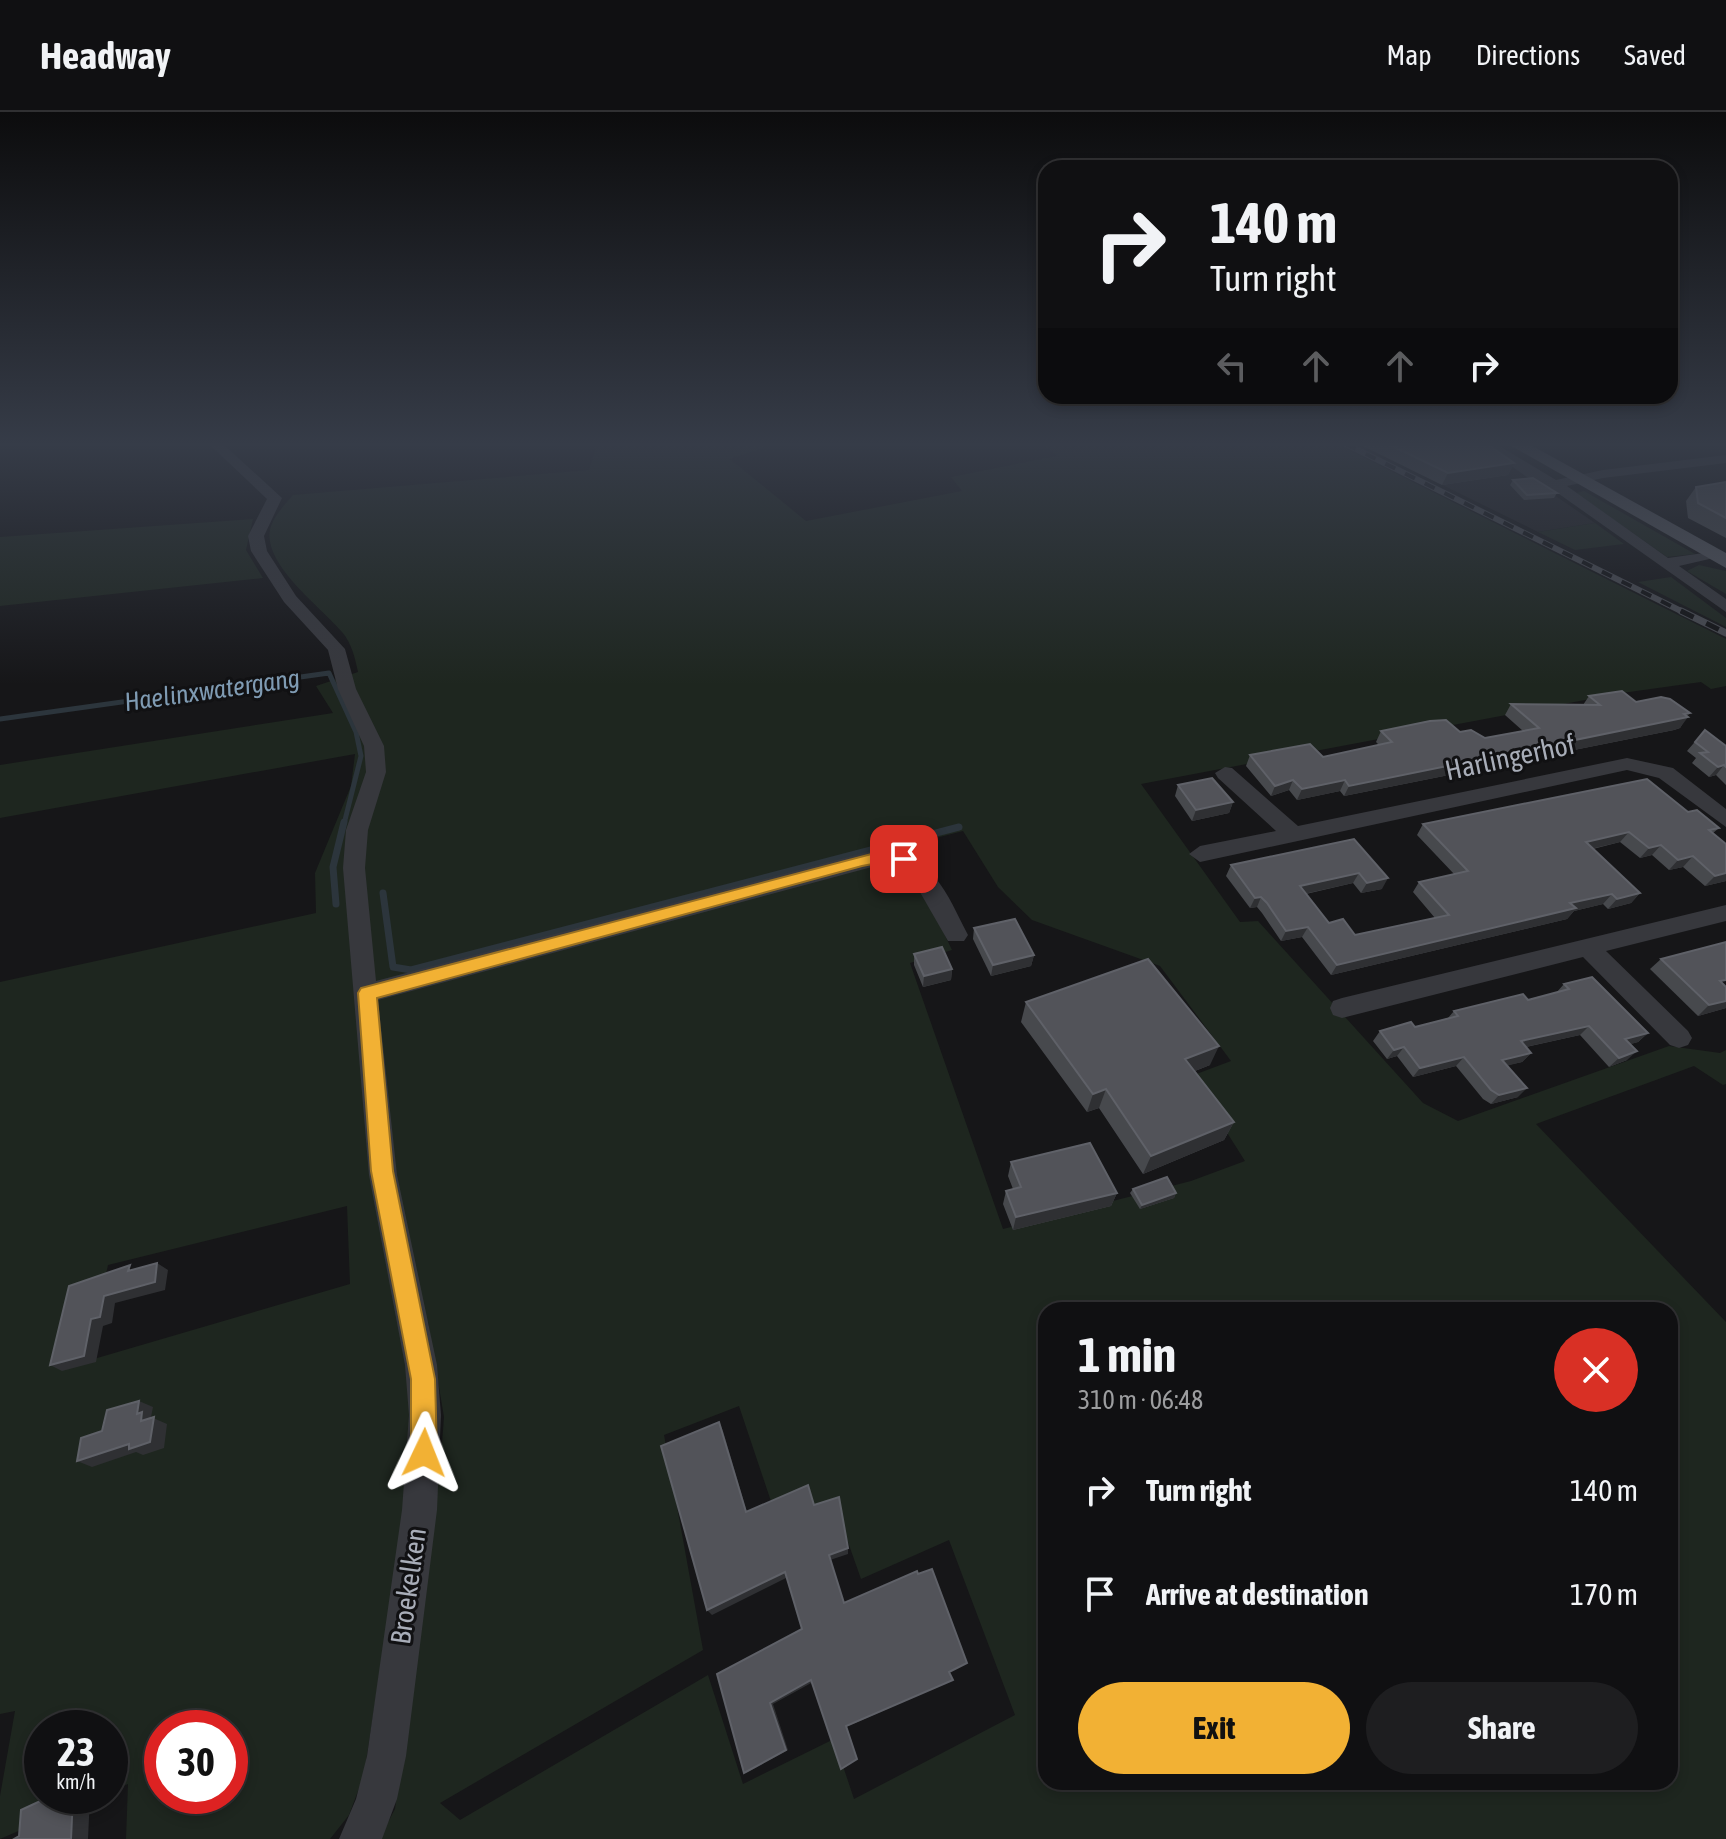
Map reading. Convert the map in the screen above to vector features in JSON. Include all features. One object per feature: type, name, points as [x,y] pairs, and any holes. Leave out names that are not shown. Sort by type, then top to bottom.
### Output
[{"type":"main road","points":[[1660,525],[1719,558]]},
{"type":"street","name":"Broekelken","points":[[262,525],[256,536],[259,551],[290,599],[336,649],[347,689],[374,746],[376,772],[354,850],[378,1146],[389,1221],[423,1379],[425,1414],[420,1497],[386,1751],[377,1798],[360,1839]]},
{"type":"street","points":[[1610,525],[1726,607]]},
{"type":"street","points":[[1664,564],[1719,558]]},
{"type":"street","name":"Harlingerhof","points":[[1200,854],[1627,764],[1666,773],[1726,820]]},
{"type":"street","points":[[1225,773],[1292,833]]},
{"type":"street","points":[[367,993],[883,856],[904,859],[921,871],[956,935]]},
{"type":"street","points":[[1342,1008],[1726,913]]},
{"type":"street","points":[[1589,949],[1679,1038]]},
{"type":"shaded area","points":[[174,525],[252,525],[246,550],[263,578],[0,606],[0,537]]},
{"type":"shaded area","points":[[272,525],[1498,525],[1726,639],[1726,686],[1711,689],[1701,682],[1622,693],[1141,784],[1240,922],[1258,921],[1423,1103],[1458,1121],[1669,1046],[1720,1053],[1726,1050],[1726,1084],[1694,1066],[1536,1124],[1726,1322],[1726,1839],[379,1839],[395,1809],[440,1469],[444,1417],[428,1322],[416,1434],[364,1775],[349,1815],[330,1839],[126,1839],[128,1710],[24,1710],[24,1814],[58,1814],[0,1839],[0,1796],[15,1711],[0,1714],[0,982],[316,913],[315,873],[351,786],[355,754],[0,818],[0,765],[333,713],[316,686],[358,672],[353,651],[345,637],[283,569],[270,540]],"holes":[[[963,831],[998,887],[1032,920],[1160,966],[1231,1061],[1191,1076],[1245,1161],[1191,1181],[1003,1229],[910,963],[952,950],[915,872],[884,861],[402,976]],[[347,1206],[350,1284],[87,1361],[108,1265]],[[739,1406],[781,1531],[835,1505],[861,1579],[949,1540],[1015,1715],[854,1799],[834,1739],[743,1784],[708,1675],[460,1820],[440,1803],[703,1650],[664,1435]]]},
{"type":"shaded area","points":[[1523,525],[1585,525],[1538,532]]},
{"type":"shaded area","points":[[1597,525],[1624,544],[1575,550],[1538,532]]},
{"type":"shaded area","points":[[1621,525],[1643,525],[1695,554],[1667,557]]},
{"type":"shaded area","points":[[1699,565],[1726,571],[1726,594],[1687,571]]},
{"type":"shaded area","points":[[1671,577],[1726,618],[1726,627],[1638,582]]},
{"type":"building","points":[[1622,691],[1636,702],[1661,697],[1670,699],[1690,713],[1684,714],[1688,717],[1349,786],[1345,780],[1302,789],[1293,780],[1275,786],[1250,755],[1310,744],[1323,757],[1392,742],[1381,731],[1430,721],[1446,720],[1460,732],[1471,730],[1485,738],[1539,728],[1511,704],[1600,705],[1589,696]]},
{"type":"building","points":[[1705,730],[1726,746],[1726,767],[1718,767],[1700,753],[1708,752],[1695,742]]},
{"type":"building","points":[[1212,778],[1233,802],[1196,810],[1178,785]]},
{"type":"building","points":[[1647,779],[1688,812],[1697,810],[1719,828],[1709,830],[1726,844],[1726,873],[1715,876],[1693,856],[1678,860],[1661,845],[1649,848],[1629,832],[1586,842],[1640,893],[1617,899],[1612,894],[1570,903],[1576,908],[1337,965],[1308,927],[1286,931],[1267,903],[1261,897],[1255,898],[1231,865],[1354,839],[1388,878],[1367,883],[1359,873],[1300,886],[1329,923],[1343,919],[1355,935],[1449,915],[1419,882],[1468,871],[1423,824]]},
{"type":"building","points":[[1015,919],[1034,955],[993,965],[974,928]]},
{"type":"building","points":[[1726,942],[1726,980],[1720,981],[1726,987],[1726,1001],[1709,1005],[1661,959]]},
{"type":"building","points":[[942,947],[952,969],[924,976],[914,954]]},
{"type":"building","points":[[1148,959],[1219,1046],[1185,1059],[1234,1122],[1151,1156],[1106,1089],[1093,1094],[1026,1002]]},
{"type":"building","points":[[1592,977],[1648,1033],[1625,1039],[1637,1051],[1619,1058],[1589,1026],[1521,1041],[1531,1053],[1502,1060],[1527,1088],[1499,1095],[1491,1090],[1464,1057],[1420,1068],[1404,1047],[1394,1050],[1380,1031],[1411,1022],[1415,1027],[1458,1016],[1454,1011],[1523,994],[1528,1000],[1569,989],[1564,984]]},
{"type":"building","points":[[1090,1143],[1117,1193],[1016,1217],[1006,1191],[1021,1187],[1011,1162]]},
{"type":"building","points":[[1167,1177],[1176,1193],[1142,1205],[1133,1189]]},
{"type":"building","points":[[157,1263],[155,1282],[104,1296],[100,1317],[91,1319],[84,1356],[50,1365],[69,1286],[130,1265],[128,1271]]},
{"type":"building","points":[[139,1401],[137,1414],[142,1412],[141,1421],[154,1417],[150,1442],[129,1449],[129,1444],[77,1461],[81,1438],[102,1431],[107,1410]]},
{"type":"building","points":[[719,1422],[746,1512],[808,1485],[814,1505],[839,1497],[848,1548],[829,1555],[844,1603],[917,1571],[918,1574],[932,1569],[967,1663],[949,1672],[953,1680],[846,1726],[857,1759],[841,1769],[811,1680],[770,1703],[786,1750],[744,1773],[717,1674],[802,1629],[785,1572],[707,1610],[661,1446]]},
{"type":"building","points":[[24,1809],[24,1814],[72,1814],[71,1839],[14,1839],[19,1836],[21,1810]]},
{"type":"waterway","name":"Haelinxwatergang","points":[[0,719],[329,673],[356,732],[361,756],[344,824]]},
{"type":"waterway","name":"Haelinxwatergang","points":[[336,904],[333,867],[344,822]]},
{"type":"waterway","name":"Haelinxwatergang","points":[[383,893],[393,967],[411,970],[959,827]]},
{"type":"railway","points":[[1508,525],[1685,613]]},
{"type":"railway","points":[[1681,611],[1726,633]]},
{"type":"route","points":[[424,1453],[423,1379],[389,1221],[378,1146],[367,993],[862,860],[883,856],[904,859]]}]
